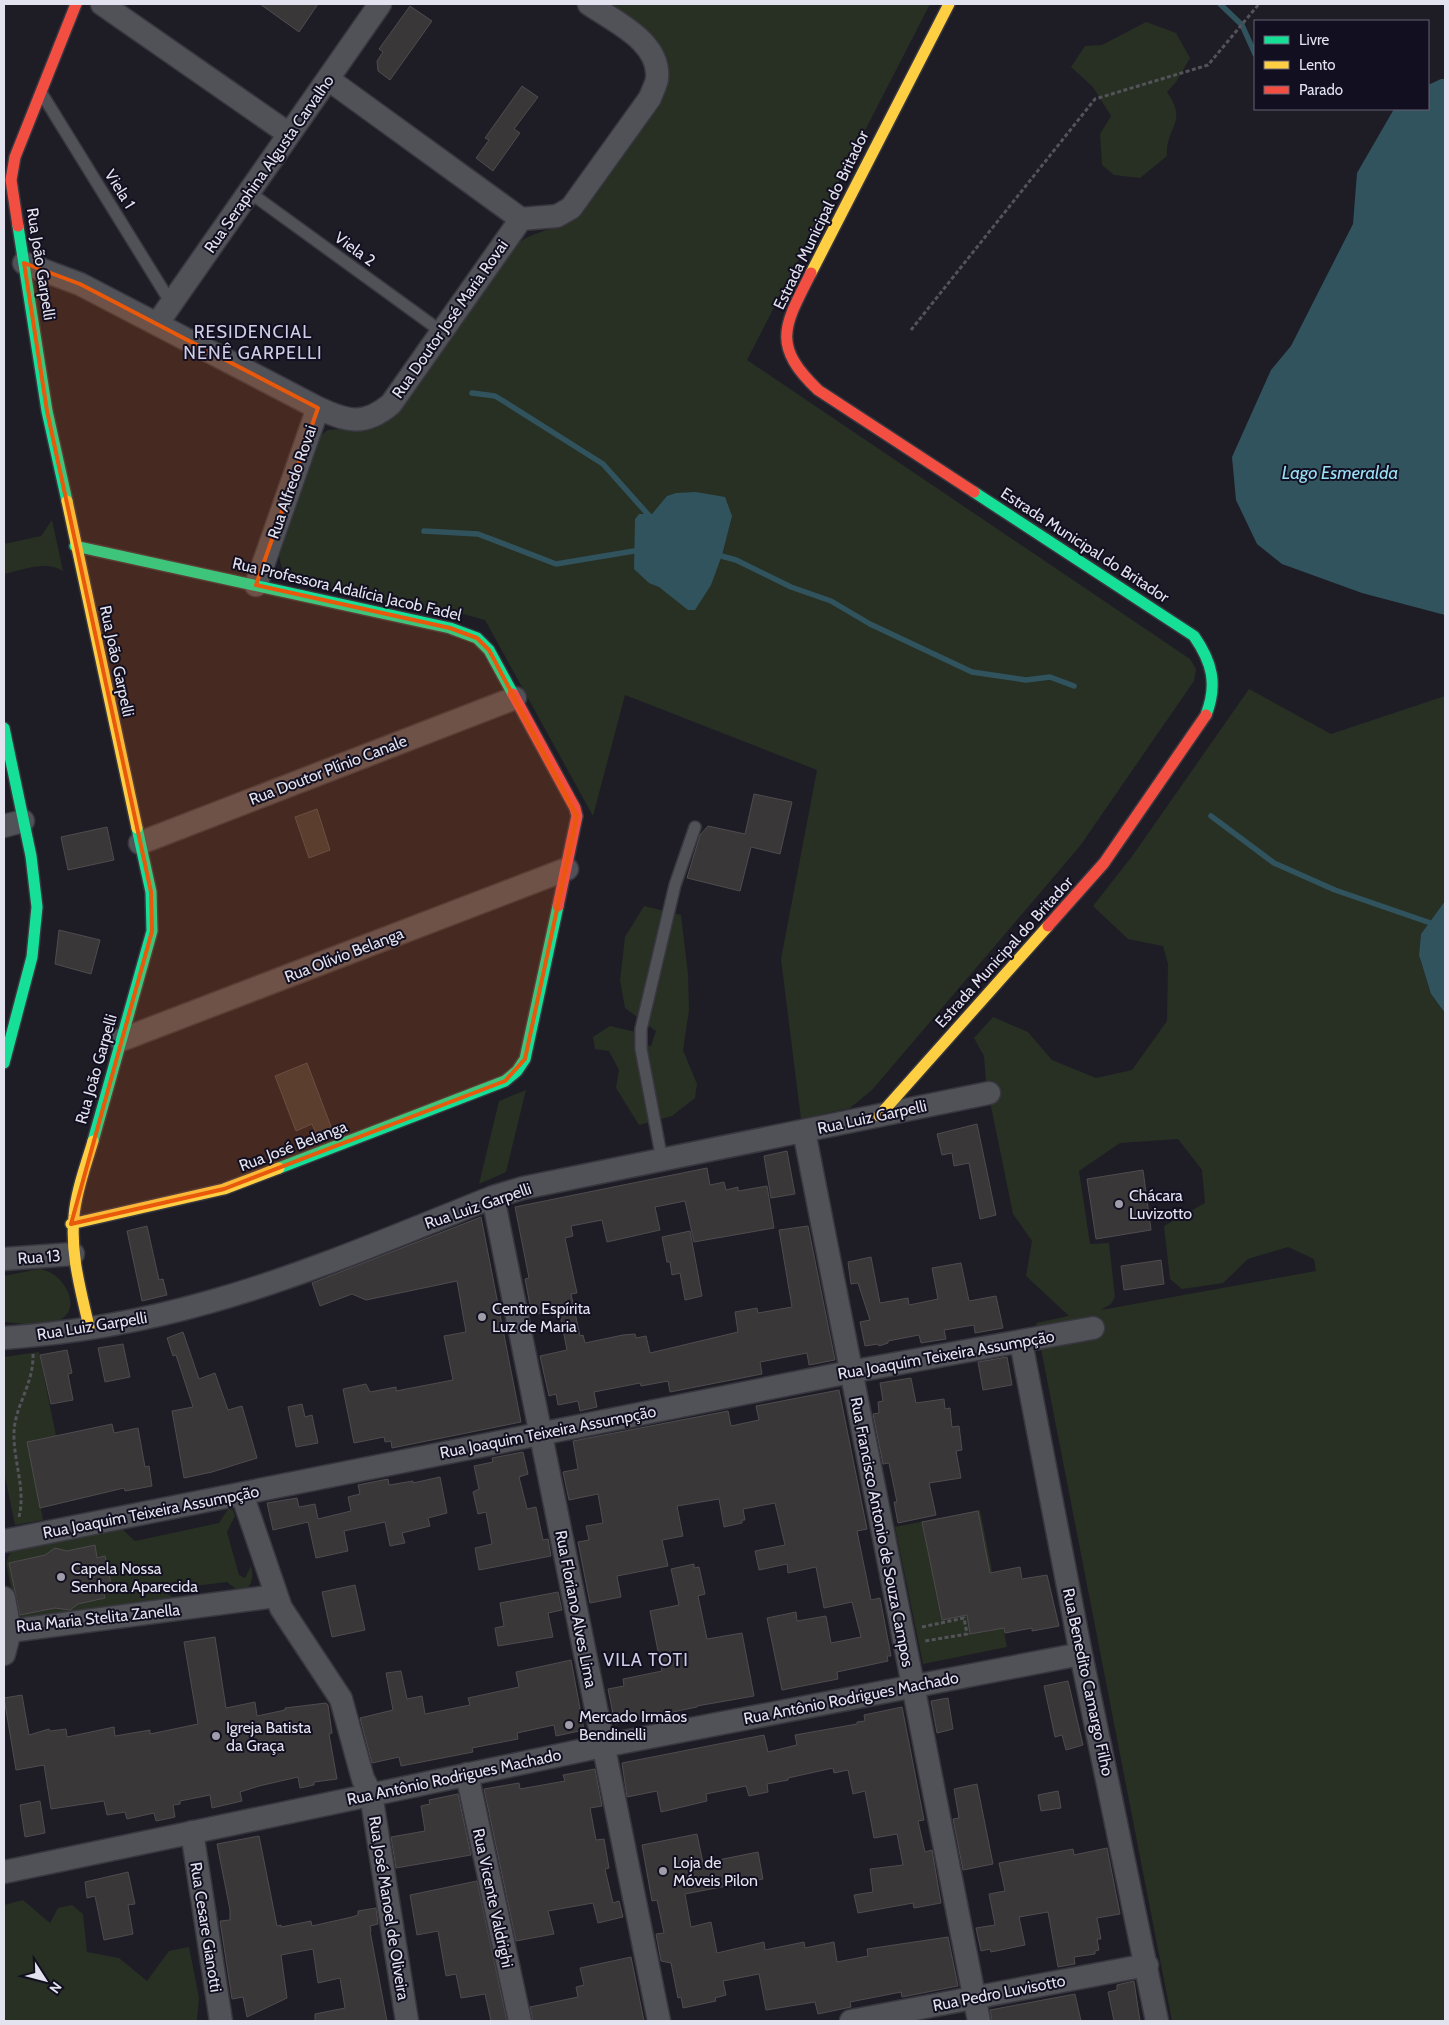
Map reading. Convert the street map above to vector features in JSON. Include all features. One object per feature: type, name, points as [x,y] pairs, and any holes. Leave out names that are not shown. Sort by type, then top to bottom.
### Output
[{"type":"street","name":"Rua João Garpelli","points":[[76,4],[11,169],[11,180],[47,411],[151,892],[153,911],[152,931],[76,1200],[71,1224],[73,1254],[89,1327]]},
{"type":"street","points":[[102,4],[290,134]]},
{"type":"street","name":"Rua Seraphina Algusta Carvalho","points":[[157,324],[380,4]]},
{"type":"street","points":[[328,79],[521,219],[557,216],[571,208],[650,98],[657,80],[656,65],[652,53],[641,40],[589,4]]},
{"type":"street","name":"Estrada Municipal do Britador","points":[[879,1116],[1104,863],[1203,722],[1213,699],[1214,675],[1207,652],[1194,636],[818,390],[798,370],[785,350],[786,329],[794,306],[949,4]]},
{"type":"street","name":"Rua Doutor José Maria Rovai","points":[[24,263],[80,284],[318,408],[350,421],[367,419],[391,404],[521,219]]},
{"type":"street","name":"Rua Alfredo Rovai","points":[[256,585],[318,408]]},
{"type":"street","name":"Rua Professora Adalícia Jacob Fadel","points":[[75,546],[462,631],[477,638],[489,650],[575,808],[577,826],[525,1059],[518,1072]]},
{"type":"street","name":"Rua Doutor Plínio Canale","points":[[140,842],[515,698]]},
{"type":"street","points":[[4,728],[14,824],[35,884],[35,932],[32,957],[4,1063]]},
{"type":"street","name":"Rua Olívio Belanga","points":[[121,1040],[567,869]]},
{"type":"street","name":"Rua José Belanga","points":[[71,1224],[224,1189],[505,1081],[518,1072]]},
{"type":"street","name":"Rua Luiz Garpelli","points":[[4,1338],[89,1327],[171,1312],[249,1290],[493,1197],[523,1188],[989,1093]]},
{"type":"street","name":"Rua Francisco Antonio de Souza Campos","points":[[804,1131],[979,2021]]},
{"type":"street","name":"Rua Floriano Alves Lima","points":[[493,1197],[659,2021]]},
{"type":"street","name":"Rua 13","points":[[4,1259],[73,1254]]},
{"type":"street","name":"Rua Joaquim Teixeira Assumpção","points":[[12,1540],[850,1372],[1093,1328]]},
{"type":"street","name":"Rua Benedito Camargo Filho","points":[[1020,1342],[1081,1654],[1147,1965],[1157,2021]]},
{"type":"street","name":"Rua José Manoel de Oliveira","points":[[242,1494],[281,1608],[341,1699],[362,1779],[370,1794],[407,2021]]},
{"type":"street","name":"Rua Maria Stelita Zanella","points":[[4,1598],[10,1630],[276,1596]]},
{"type":"street","points":[[4,1654],[10,1630]]},
{"type":"street","name":"Rua Antônio Rodrigues Machado","points":[[4,1872],[603,1746],[1081,1654]]},
{"type":"street","name":"Rua Vicente Valdrighi","points":[[467,1774],[520,2021]]},
{"type":"street","name":"Rua Cesare Gianotti","points":[[192,1832],[221,2021]]},
{"type":"street","name":"Rua Pedro Luvisotto","points":[[851,2021],[1147,1965]]},
{"type":"lane","name":"Viela 1","points":[[41,92],[171,303]]},
{"type":"lane","name":"Viela 2","points":[[249,192],[442,332]]},
{"type":"lane","points":[[662,1160],[641,1049],[641,1029],[675,885],[695,827]]},
{"type":"path","points":[[911,330],[1095,99],[1208,65],[1260,4]]},
{"type":"path","points":[[12,1540],[22,1501],[14,1432],[33,1370],[31,1336]]},
{"type":"path","points":[[925,1642],[967,1634],[964,1618],[922,1626],[926,1648]]},
{"type":"highlighted area","points":[[24,263],[80,284],[318,408],[256,585],[450,628],[477,638],[489,650],[577,816],[525,1059],[505,1081],[224,1189],[71,1224],[152,931],[151,892],[47,411]]},
{"type":"green space","points":[[606,4],[930,4],[747,360],[1190,659],[1196,669],[1194,681],[1080,846],[872,1090],[850,1108],[801,1119],[781,959],[817,770],[625,695],[593,816],[485,620],[427,604],[424,610],[292,580],[283,570],[280,559],[279,550],[320,436],[328,430],[362,427],[401,408],[516,245],[531,236],[565,224],[580,215],[664,59],[657,41]]},
{"type":"green space","points":[[1146,22],[1176,33],[1190,58],[1176,82],[1167,92],[1173,102],[1176,118],[1167,146],[1167,156],[1140,178],[1114,175],[1102,165],[1100,134],[1111,116],[1093,87],[1071,67],[1085,46],[1102,45]]},
{"type":"green space","points":[[52,520],[63,571],[49,566],[42,566],[4,574],[4,544],[41,536]]},
{"type":"green space","points":[[1249,689],[1331,734],[1445,696],[1445,901],[1421,934],[1419,955],[1431,994],[1445,1013],[1445,2021],[1172,2021],[1036,1323],[1069,1316],[1026,1276],[1032,1241],[1013,1214],[986,1082],[984,1056],[974,1038],[993,1017],[1028,1032],[1052,1060],[1096,1078],[1132,1070],[1167,1021],[1168,964],[1163,946],[1128,939],[1093,906],[1133,855]],"holes":[[[1178,1139],[1202,1170],[1205,1203],[1164,1226],[1170,1279],[1182,1289],[1223,1283],[1248,1259],[1288,1247],[1314,1259],[1316,1271],[1101,1310],[1111,1304],[1115,1297],[1109,1243],[1090,1244],[1079,1171],[1120,1143]]]},
{"type":"green space","points":[[644,906],[681,915],[688,974],[689,1010],[683,1050],[697,1084],[695,1098],[672,1116],[639,1125],[616,1088],[619,1070],[609,1051],[595,1049],[593,1037],[610,1026],[636,1032],[641,1044],[651,1046],[656,1031],[625,1008],[620,980],[625,937]]},
{"type":"green space","points":[[526,1090],[506,1172],[479,1184],[499,1101]]},
{"type":"green space","points":[[39,1269],[48,1271],[56,1276],[68,1291],[70,1308],[66,1315],[58,1321],[45,1324],[31,1325],[4,1322],[4,1276]]},
{"type":"green space","points":[[39,1352],[56,1436],[28,1442],[43,1520],[15,1525],[4,1472],[4,1357]]},
{"type":"green space","points":[[228,1509],[233,1510],[235,1516],[227,1532],[239,1575],[245,1578],[251,1566],[252,1570],[250,1584],[242,1594],[227,1582],[169,1589],[167,1593],[178,1601],[22,1621],[17,1617],[6,1563],[12,1548],[121,1528],[135,1541],[219,1523]]},
{"type":"green space","points":[[980,1510],[1007,1647],[923,1664],[895,1527]]},
{"type":"green space","points":[[23,1900],[50,1923],[58,1908],[72,1905],[83,1914],[87,1952],[119,1958],[147,1981],[169,1951],[189,1947],[199,1998],[196,2021],[4,2021],[4,1905]]},
{"type":"water","name":"Lago Esmeralda","points":[[1445,79],[1445,615],[1362,593],[1282,564],[1257,544],[1236,500],[1232,457],[1271,370],[1291,346],[1353,224],[1357,173],[1393,110],[1429,110],[1429,85]]},
{"type":"water","points":[[696,492],[725,497],[732,516],[722,555],[711,585],[695,610],[688,610],[659,587],[649,583],[634,569],[635,519],[639,514],[652,514],[667,496],[676,493]]},
{"type":"water","points":[[1445,901],[1445,1013],[1431,994],[1419,955],[1421,934]]},
{"type":"building","points":[[260,4],[318,4],[299,32]]},
{"type":"building","points":[[410,6],[432,21],[390,80],[378,71],[377,61],[383,52],[379,49]]},
{"type":"building","points":[[522,86],[538,97],[514,129],[520,133],[493,171],[476,158],[489,140],[485,138]]},
{"type":"building","points":[[754,794],[792,802],[780,854],[751,847],[740,891],[687,878],[700,835],[708,826],[745,834]]},
{"type":"building","points":[[317,809],[330,850],[309,858],[295,817]]},
{"type":"building","points":[[107,827],[114,860],[68,870],[61,837]]},
{"type":"building","points":[[59,930],[100,940],[91,974],[55,964]]},
{"type":"building","points":[[307,1063],[332,1129],[317,1136],[312,1124],[296,1131],[275,1076]]},
{"type":"building","points":[[977,1124],[996,1215],[980,1219],[969,1163],[954,1166],[952,1153],[942,1155],[937,1134]]},
{"type":"building","points":[[787,1151],[795,1194],[771,1198],[764,1156]]},
{"type":"building","points":[[707,1168],[710,1185],[724,1182],[726,1190],[738,1187],[738,1191],[767,1186],[774,1228],[694,1242],[685,1201],[655,1207],[660,1230],[607,1242],[602,1220],[571,1226],[573,1236],[565,1238],[577,1293],[571,1294],[580,1336],[583,1335],[585,1343],[623,1335],[635,1334],[636,1338],[646,1336],[650,1353],[738,1332],[735,1312],[757,1308],[758,1313],[792,1307],[779,1230],[808,1226],[835,1360],[809,1365],[807,1353],[760,1362],[762,1374],[670,1392],[668,1381],[641,1386],[640,1383],[594,1392],[597,1407],[580,1411],[578,1401],[558,1405],[556,1394],[549,1396],[540,1356],[567,1350],[560,1315],[553,1316],[551,1311],[532,1315],[525,1279],[529,1278],[515,1207]]},
{"type":"building","name":"Chácara Luvizotto","points":[[1143,1170],[1151,1230],[1096,1239],[1087,1179]]},
{"type":"building","name":"Centro Espírita Luz de Maria","points":[[481,1217],[521,1422],[392,1448],[391,1441],[385,1442],[384,1437],[354,1443],[343,1389],[366,1384],[370,1392],[396,1387],[396,1391],[453,1380],[444,1336],[466,1332],[457,1281],[366,1300],[352,1294],[320,1306],[312,1283]]},
{"type":"building","points":[[147,1226],[159,1280],[163,1279],[167,1295],[142,1301],[127,1231]]},
{"type":"building","points":[[690,1231],[702,1296],[685,1300],[680,1273],[672,1275],[670,1262],[667,1262],[662,1237]]},
{"type":"building","points":[[871,1257],[880,1303],[908,1298],[909,1305],[938,1299],[932,1268],[961,1263],[969,1301],[996,1296],[1003,1328],[975,1333],[974,1325],[944,1330],[946,1339],[921,1343],[919,1335],[888,1341],[888,1343],[879,1346],[878,1344],[865,1346],[860,1322],[870,1320],[858,1283],[851,1284],[848,1262]]},
{"type":"building","points":[[1161,1260],[1164,1284],[1124,1290],[1121,1266]]},
{"type":"building","points":[[183,1332],[199,1379],[215,1373],[228,1410],[242,1406],[257,1458],[212,1472],[184,1478],[172,1411],[193,1407],[176,1355],[173,1356],[167,1338]]},
{"type":"building","points":[[123,1344],[130,1377],[105,1382],[98,1348]]},
{"type":"building","points":[[67,1350],[72,1373],[68,1374],[73,1400],[51,1404],[40,1355]]},
{"type":"building","points":[[1007,1357],[1012,1385],[983,1390],[978,1362]]},
{"type":"building","points":[[911,1378],[916,1403],[944,1399],[945,1409],[950,1408],[952,1427],[959,1426],[962,1450],[956,1451],[961,1478],[929,1483],[936,1515],[898,1523],[894,1502],[897,1502],[889,1463],[883,1464],[873,1414],[879,1413],[878,1402],[883,1401],[880,1383]]},
{"type":"building","points":[[839,1390],[867,1529],[857,1531],[871,1600],[880,1598],[891,1656],[887,1656],[888,1661],[837,1672],[838,1679],[782,1690],[767,1618],[796,1612],[797,1621],[826,1616],[831,1643],[861,1637],[852,1602],[824,1608],[816,1567],[788,1573],[787,1564],[759,1570],[755,1551],[785,1545],[775,1503],[743,1509],[745,1520],[742,1520],[742,1523],[724,1527],[719,1499],[677,1506],[683,1536],[662,1540],[668,1566],[617,1576],[621,1597],[590,1603],[578,1542],[589,1540],[586,1526],[603,1523],[598,1494],[569,1500],[563,1472],[578,1469],[573,1441],[728,1411],[731,1426],[759,1420],[756,1406]]},
{"type":"building","points":[[302,1404],[305,1417],[312,1415],[318,1443],[296,1447],[288,1407]]},
{"type":"building","points":[[112,1424],[114,1433],[138,1428],[145,1467],[149,1466],[152,1486],[125,1491],[124,1488],[40,1508],[27,1442]]},
{"type":"building","points":[[523,1452],[528,1474],[519,1477],[527,1509],[536,1507],[543,1540],[548,1539],[551,1556],[479,1570],[475,1548],[492,1544],[486,1512],[478,1514],[473,1492],[479,1489],[474,1466],[493,1462],[492,1458]]},
{"type":"building","points":[[440,1477],[447,1513],[428,1518],[430,1526],[402,1533],[405,1543],[390,1546],[385,1522],[344,1531],[348,1551],[316,1558],[308,1522],[273,1530],[267,1503],[297,1498],[299,1507],[315,1504],[318,1519],[351,1511],[348,1497],[360,1494],[358,1485],[388,1479],[389,1485],[413,1481],[413,1483]]},
{"type":"building","points":[[978,1511],[990,1573],[1020,1567],[1022,1579],[1047,1575],[1059,1626],[1005,1633],[1004,1628],[970,1634],[967,1615],[942,1620],[922,1522]]},
{"type":"building","name":"Capela Nossa Senhora Aparecida","points":[[95,1545],[97,1558],[105,1556],[111,1584],[102,1586],[105,1598],[78,1604],[70,1610],[55,1608],[20,1615],[9,1563],[45,1555],[55,1548],[67,1551]]},
{"type":"building","points":[[694,1564],[694,1568],[699,1567],[705,1594],[698,1596],[707,1639],[742,1633],[754,1696],[615,1724],[608,1689],[624,1686],[623,1679],[662,1671],[650,1611],[679,1605],[671,1569]]},
{"type":"building","points":[[355,1585],[365,1630],[332,1637],[322,1592]]},
{"type":"building","points":[[558,1592],[562,1610],[548,1613],[553,1637],[498,1646],[495,1628],[504,1626],[500,1603]]},
{"type":"building","points":[[215,1637],[226,1708],[255,1702],[257,1716],[285,1710],[285,1708],[326,1703],[328,1705],[332,1733],[329,1734],[337,1779],[314,1782],[314,1785],[300,1788],[298,1777],[259,1786],[240,1792],[242,1801],[212,1808],[210,1795],[180,1801],[180,1804],[173,1805],[175,1817],[156,1821],[154,1813],[127,1819],[125,1812],[107,1815],[104,1801],[51,1809],[44,1765],[16,1770],[4,1698],[22,1695],[29,1735],[49,1729],[50,1731],[66,1729],[67,1737],[114,1727],[115,1736],[150,1730],[150,1734],[198,1724],[184,1642]]},
{"type":"building","points":[[571,1660],[584,1730],[556,1736],[554,1725],[517,1733],[518,1739],[472,1748],[473,1752],[401,1766],[399,1757],[372,1763],[360,1718],[393,1710],[386,1673],[401,1671],[407,1699],[422,1696],[425,1714],[470,1705],[468,1698],[519,1687],[516,1672]]},
{"type":"building","points":[[1068,1681],[1083,1745],[1066,1750],[1062,1735],[1055,1737],[1044,1686]]},
{"type":"building","points":[[948,1698],[953,1729],[937,1733],[931,1701]]},
{"type":"building","points":[[902,1707],[924,1820],[918,1821],[925,1852],[932,1850],[941,1903],[914,1908],[913,1903],[858,1913],[854,1895],[873,1892],[870,1869],[903,1865],[897,1834],[874,1838],[865,1791],[853,1794],[848,1770],[834,1773],[833,1768],[788,1778],[788,1780],[767,1784],[768,1792],[749,1796],[746,1786],[706,1794],[707,1801],[661,1812],[657,1791],[627,1797],[622,1763],[764,1735],[768,1752],[797,1745],[795,1735],[857,1724],[857,1722],[865,1721],[864,1715]]},
{"type":"building","points":[[595,1769],[602,1806],[590,1808],[596,1840],[604,1839],[609,1868],[605,1869],[613,1903],[619,1901],[623,1917],[598,1923],[593,1903],[548,1911],[554,1934],[516,1941],[484,1789],[519,1783],[520,1789],[565,1781],[563,1775]]},
{"type":"building","points":[[977,1784],[993,1864],[963,1870],[953,1819],[959,1818],[954,1789]]},
{"type":"building","points":[[1058,1791],[1061,1808],[1041,1811],[1038,1795]]},
{"type":"building","points":[[458,1794],[471,1855],[396,1868],[391,1837],[425,1831],[421,1806],[430,1804],[429,1800]]},
{"type":"building","points":[[40,1801],[45,1833],[25,1837],[20,1805]]},
{"type":"building","points":[[697,1834],[703,1863],[758,1852],[763,1879],[685,1894],[691,1927],[711,1922],[717,1953],[764,1942],[765,1950],[804,1942],[805,1948],[834,1942],[837,1962],[868,1956],[867,1949],[948,1937],[958,1986],[902,1997],[901,1992],[850,2002],[851,2007],[818,2014],[815,2002],[766,2010],[759,1974],[723,1981],[726,1995],[715,1998],[716,2001],[683,2008],[681,1997],[678,1998],[671,1963],[661,1961],[656,1934],[664,1933],[657,1900],[652,1901],[642,1845]]},
{"type":"building","points":[[259,1836],[277,1926],[281,1925],[281,1927],[311,1921],[312,1926],[352,1917],[358,1915],[358,1911],[376,1908],[378,1924],[370,1926],[370,1931],[387,2021],[315,2021],[315,2014],[345,2008],[340,1978],[318,1983],[313,1949],[281,1955],[287,1998],[247,2017],[243,1997],[232,1999],[220,1921],[230,1920],[230,1910],[217,1844]]},
{"type":"building","points":[[1107,1848],[1120,1914],[1097,1918],[1101,1939],[1097,1939],[1099,1950],[1095,1951],[1095,1954],[1074,1957],[1075,1964],[1058,1967],[1048,1912],[1019,1917],[1025,1945],[991,1952],[990,1949],[981,1951],[976,1928],[995,1925],[989,1894],[1005,1891],[999,1863],[1073,1849],[1074,1855]]},
{"type":"building","points":[[128,1872],[135,1904],[128,1905],[133,1934],[104,1940],[95,1896],[87,1898],[85,1882]]},
{"type":"building","points":[[477,1881],[507,2021],[491,2021],[485,1994],[461,1998],[456,1974],[446,1976],[438,1931],[417,1935],[410,1895]]},
{"type":"building","points":[[631,1957],[644,2021],[533,2021],[530,2007],[578,1997],[576,1987],[584,1985],[580,1968]]},
{"type":"building","points":[[1134,1981],[1140,2021],[1114,2021],[1108,1992],[1117,1990],[1117,1985]]},
{"type":"building","points":[[1075,1994],[1081,2021],[992,2021],[990,2010]]},
{"type":"waterway","points":[[1220,4],[1242,25],[1254,52]]},
{"type":"waterway","points":[[472,393],[495,396],[603,464],[653,520]]},
{"type":"waterway","points":[[424,531],[478,534],[556,564],[640,550]]},
{"type":"waterway","points":[[714,554],[736,560],[791,587],[831,601],[870,624],[972,672],[1026,680],[1050,677],[1074,686]]},
{"type":"waterway","points":[[1211,816],[1274,863],[1335,890],[1445,928]]},
{"type":"traffic: fast","points":[[18,226],[47,411],[67,501]]},
{"type":"traffic: fast","points":[[974,492],[1194,636],[1205,655],[1211,674],[1212,693],[1206,715]]},
{"type":"traffic: fast","points":[[75,546],[450,628],[477,638],[489,650],[513,694]]},
{"type":"traffic: fast","points":[[4,728],[31,856],[37,907],[32,957],[4,1063]]},
{"type":"traffic: fast","points":[[93,1141],[152,931],[151,892],[137,828]]},
{"type":"traffic: fast","points":[[279,1168],[505,1081],[517,1071],[525,1059],[558,906]]},
{"type":"traffic: slow","points":[[811,273],[949,4]]},
{"type":"traffic: slow","points":[[67,501],[137,828]]},
{"type":"traffic: slow","points":[[879,1116],[1048,926]]},
{"type":"traffic: slow","points":[[89,1327],[77,1272],[73,1230],[77,1197],[93,1141]]},
{"type":"traffic: slow","points":[[71,1224],[224,1189],[279,1168]]},
{"type":"traffic: jam","points":[[18,226],[11,180],[15,157],[76,4]]},
{"type":"traffic: jam","points":[[811,273],[794,307],[787,334],[788,347],[793,360],[803,374],[818,390],[974,492]]},
{"type":"traffic: jam","points":[[513,694],[575,808],[577,816],[558,906]]},
{"type":"traffic: jam","points":[[1048,926],[1104,863],[1206,715]]},
{"type":"place","name":"Chácara Luvizotto","points":[[1119,1204]]},
{"type":"place","name":"Centro Espírita Luz de Maria","points":[[482,1317]]},
{"type":"place","name":"Capela Nossa Senhora Aparecida","points":[[61,1577]]},
{"type":"place","name":"Mercado Irmãos Bendinelli","points":[[569,1725]]},
{"type":"place","name":"Igreja Batista da Graça","points":[[216,1736]]},
{"type":"place","name":"Loja de Móveis Pilon","points":[[663,1871]]},
{"type":"district","name":"RESIDENCIAL NENÊ GARPELLI","points":[[253,342]]},
{"type":"district","name":"VILA TOTI","points":[[646,1660]]}]
